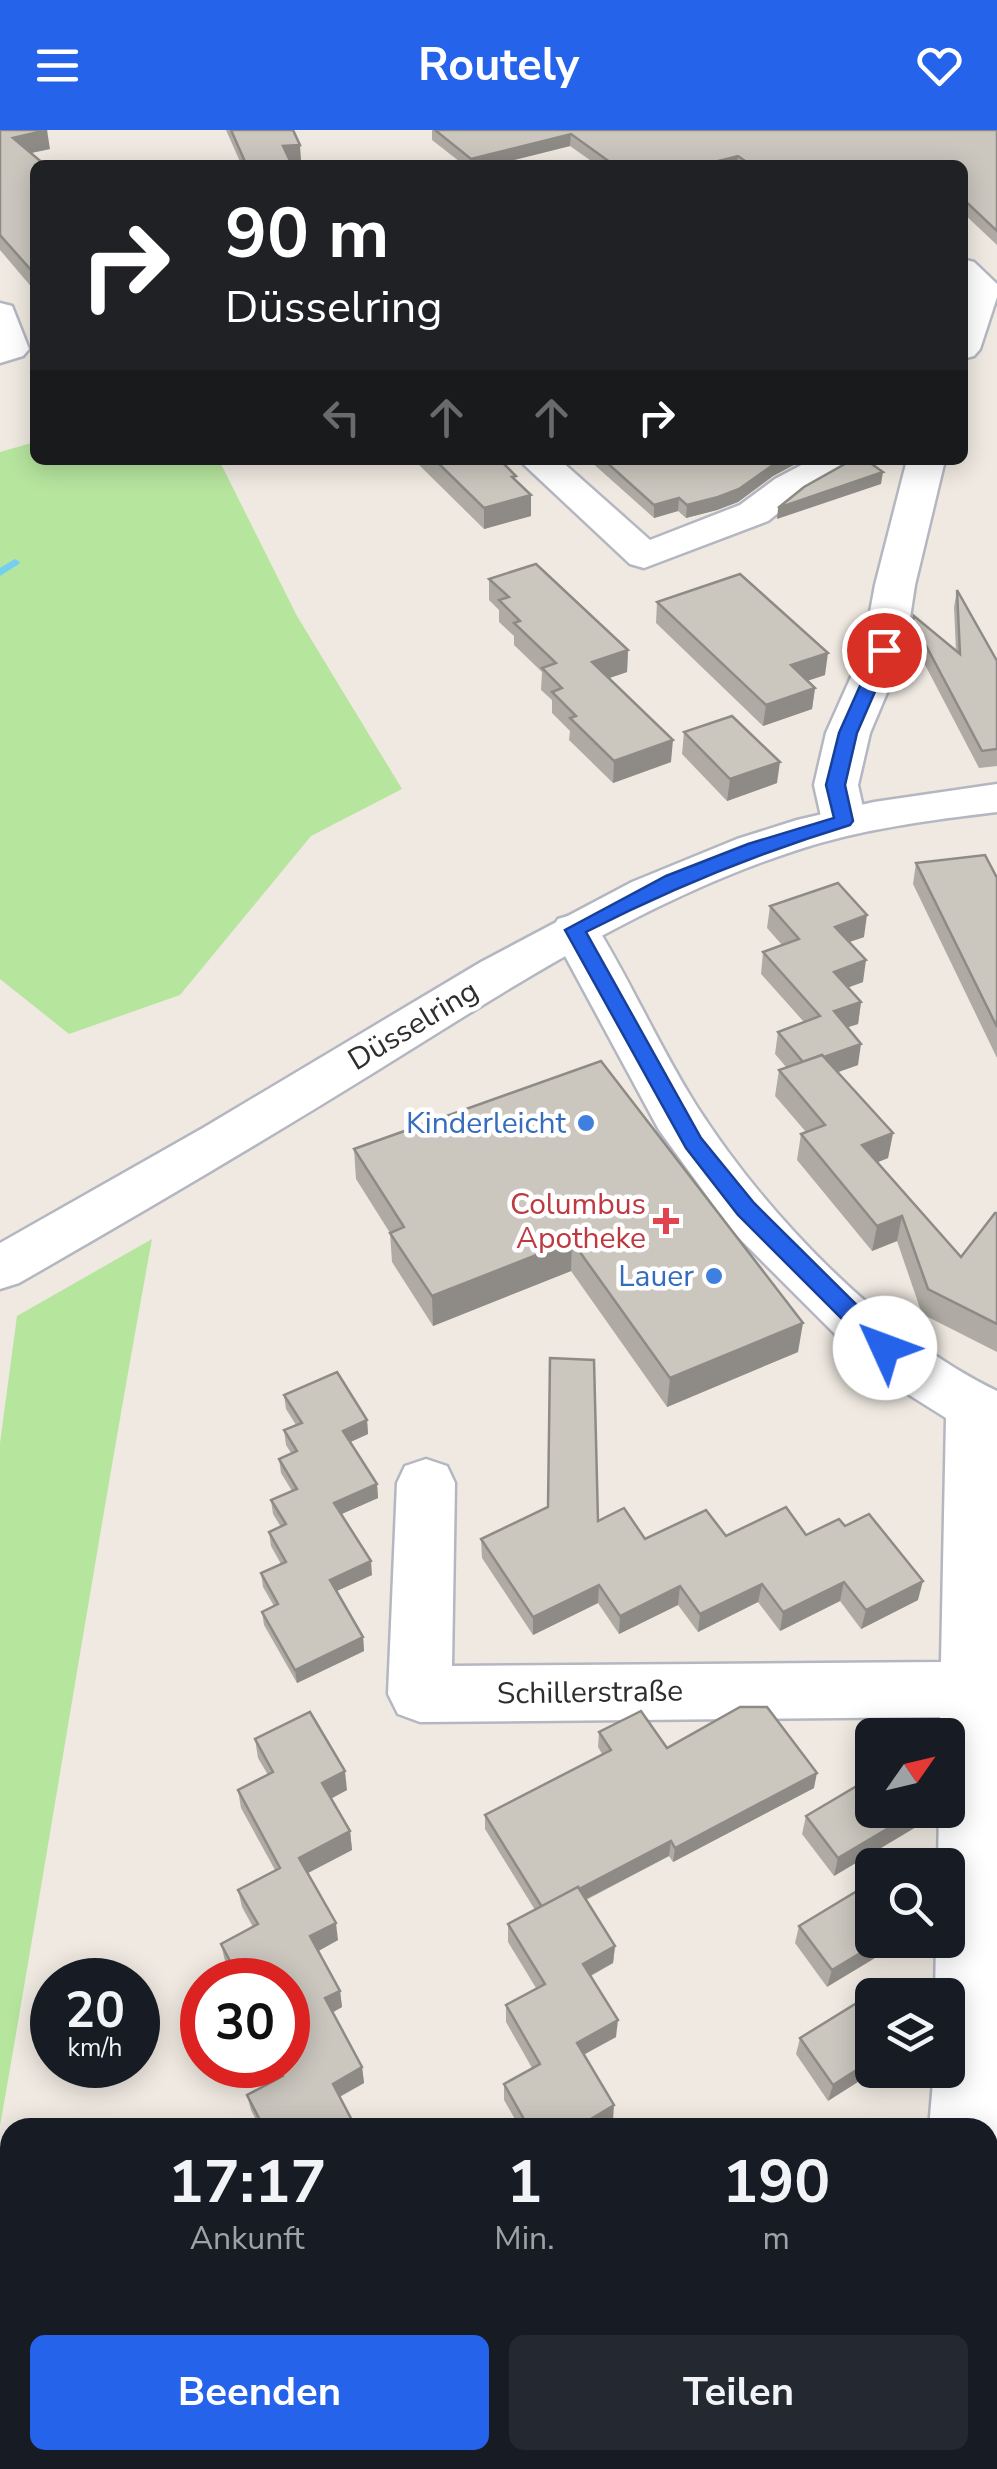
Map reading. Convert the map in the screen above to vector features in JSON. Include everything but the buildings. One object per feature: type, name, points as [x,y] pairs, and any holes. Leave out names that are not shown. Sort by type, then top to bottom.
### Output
[{"type":"street","points":[[968,274],[983,288],[968,332]]},
{"type":"street","points":[[0,313],[15,350]]},
{"type":"street","points":[[544,465],[644,556],[754,513],[788,486],[830,465]]},
{"type":"street","points":[[844,821],[836,785],[848,733],[884,650],[895,584],[925,465]]},
{"type":"street","name":"Düsselring","points":[[13,1261],[574,930],[673,880],[755,848],[844,821],[997,798]]},
{"type":"street","points":[[574,930],[694,1143],[746,1209],[807,1274],[906,1366],[986,1412],[972,1689],[966,2118]]},
{"type":"street","name":"Schillerstraße","points":[[426,1483],[420,1694],[972,1689]]},
{"type":"green space","points":[[30,443],[30,465],[222,465],[297,616],[402,789],[311,836],[180,995],[69,1034],[0,979],[0,452]]},
{"type":"green space","points":[[152,1239],[0,2118],[0,1443],[17,1316]]},
{"type":"waterway","points":[[0,573],[15,562]]},
{"type":"place","name":"Kinderleicht","points":[[586,1123]]},
{"type":"place","name":"Columbus Apotheke","points":[[666,1221]]},
{"type":"place","name":"Lauer","points":[[714,1276]]},
{"type":"route","points":[[884,650],[848,733],[836,785],[844,821],[755,848],[673,880],[574,930],[694,1143],[746,1209],[885,1348]]}]
